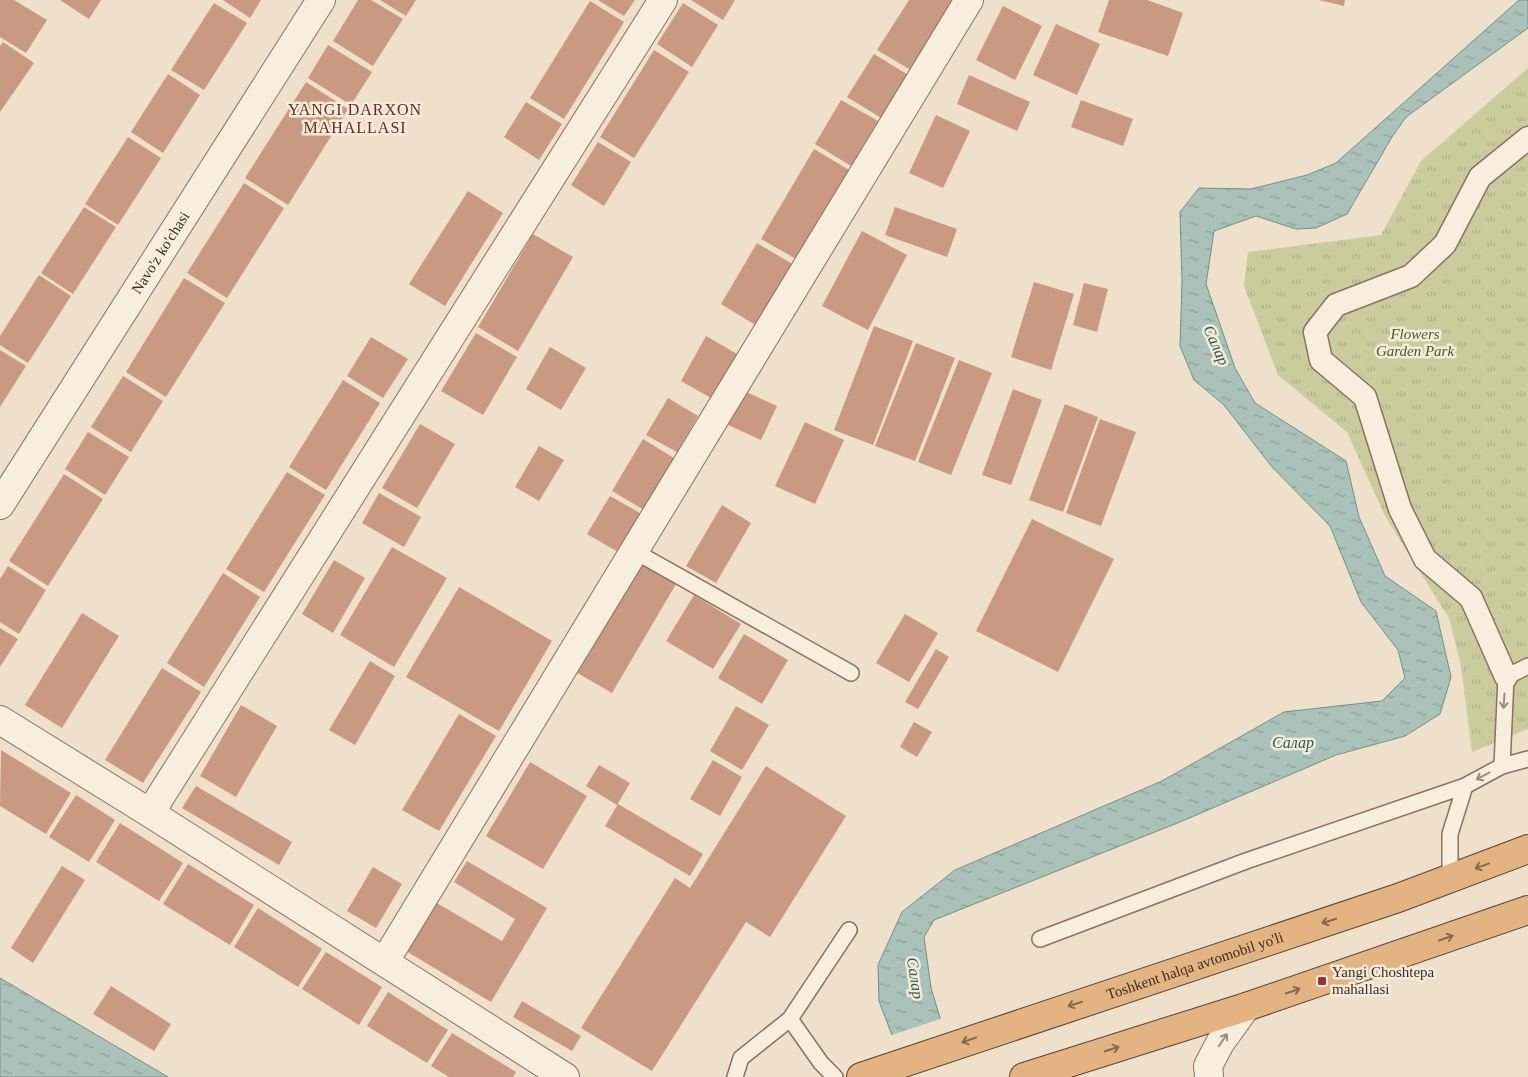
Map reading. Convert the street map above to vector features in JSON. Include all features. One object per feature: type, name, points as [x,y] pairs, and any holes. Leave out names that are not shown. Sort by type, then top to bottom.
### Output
[{"type":"highway","name":"Toshkent halqa avtomobil yo'li","points":[[861,1077],[1354,912],[1528,849]]},
{"type":"highway","points":[[1035,1076],[1528,910]]},
{"type":"street","name":"Navo'z ko'chasi","points":[[0,505],[321,0]]},
{"type":"street","points":[[150,813],[663,0]]},
{"type":"street","points":[[385,961],[969,0]]},
{"type":"street","points":[[1506,677],[1471,598],[1426,559],[1400,509],[1365,397],[1321,360],[1315,332],[1336,305],[1411,276],[1445,244],[1480,177],[1528,138]]},
{"type":"street","points":[[0,720],[385,961],[565,1077]]},
{"type":"street","points":[[1209,1077],[1208,1066],[1220,1043],[1246,1006]]},
{"type":"lane","points":[[634,551],[851,672]]},
{"type":"lane","points":[[1502,766],[1506,677],[1528,666]]},
{"type":"lane","points":[[1040,939],[1246,861],[1465,786],[1502,766],[1528,759]]},
{"type":"lane","points":[[1450,878],[1450,834],[1465,786]]},
{"type":"lane","points":[[735,1077],[741,1058],[790,1019],[849,930]]},
{"type":"lane","points":[[790,1019],[821,1063],[835,1077]]},
{"type":"green space","name":"Flowers Garden Park","points":[[1528,68],[1528,729],[1472,752],[1461,666],[1449,618],[1385,516],[1347,432],[1278,375],[1244,286],[1248,252],[1381,235],[1421,161]]},
{"type":"water","name":"Салар","points":[[1519,0],[1528,0],[1528,28],[1406,117],[1392,137],[1347,214],[1316,228],[1296,229],[1256,216],[1214,231],[1206,284],[1235,368],[1255,403],[1346,461],[1359,517],[1385,576],[1436,611],[1451,677],[1440,714],[1405,736],[1336,755],[1180,822],[934,920],[924,937],[931,988],[958,1077],[908,1077],[879,1001],[878,965],[902,912],[955,870],[1162,781],[1284,712],[1382,701],[1405,678],[1398,650],[1361,602],[1330,526],[1272,467],[1224,405],[1194,380],[1180,346],[1182,282],[1180,212],[1199,188],[1251,189],[1307,175],[1336,163]]},
{"type":"water","points":[[0,978],[168,1077],[0,1077]]},
{"type":"pier","points":[[943,1018],[961,1077],[905,1077],[889,1036]]},
{"type":"building","points":[[0,0],[14,0],[47,20],[26,53],[0,37]]},
{"type":"building","points":[[60,0],[101,0],[89,19]]},
{"type":"building","points":[[223,0],[261,0],[250,18]]},
{"type":"building","points":[[358,0],[371,0],[403,19],[373,66],[333,41]]},
{"type":"building","points":[[380,0],[416,0],[406,16]]},
{"type":"building","points":[[598,0],[635,0],[624,16]]},
{"type":"building","points":[[691,0],[735,0],[723,20]]},
{"type":"building","points":[[909,0],[959,0],[914,72],[877,50]]},
{"type":"building","points":[[1109,0],[1147,0],[1183,13],[1168,56],[1098,32]]},
{"type":"building","points":[[1319,0],[1345,0],[1344,6]]},
{"type":"building","points":[[590,1],[624,22],[564,119],[530,98]]},
{"type":"building","points":[[214,3],[247,23],[204,90],[171,70]]},
{"type":"building","points":[[683,3],[718,25],[692,67],[657,44]]},
{"type":"building","points":[[1003,6],[1042,26],[1015,80],[976,60]]},
{"type":"building","points":[[1056,24],[1100,44],[1077,95],[1033,75]]},
{"type":"building","points":[[3,42],[34,63],[0,112],[0,46]]},
{"type":"building","points":[[328,45],[372,72],[351,105],[308,78]]},
{"type":"building","points":[[654,50],[689,72],[634,158],[600,137]]},
{"type":"building","points":[[874,54],[910,76],[883,119],[847,97]]},
{"type":"building","points":[[168,74],[200,95],[163,153],[131,132]]},
{"type":"building","points":[[969,75],[1030,102],[1017,131],[957,104]]},
{"type":"building","points":[[306,82],[348,109],[288,205],[245,178]]},
{"type":"building","points":[[841,100],[878,121],[851,166],[815,144]]},
{"type":"building","points":[[1081,100],[1133,119],[1123,146],[1071,127]]},
{"type":"building","points":[[526,102],[562,124],[539,160],[504,137]]},
{"type":"building","points":[[936,115],[970,131],[943,188],[909,173]]},
{"type":"building","points":[[128,137],[161,158],[118,225],[85,204]]},
{"type":"building","points":[[598,142],[631,162],[604,206],[571,185]]},
{"type":"building","points":[[814,149],[849,170],[796,259],[761,239]]},
{"type":"building","points":[[244,183],[284,208],[227,298],[187,273]]},
{"type":"building","points":[[468,191],[503,213],[445,306],[409,284]]},
{"type":"building","points":[[84,207],[116,227],[73,294],[41,273]]},
{"type":"building","points":[[895,207],[957,229],[947,257],[885,235]]},
{"type":"building","points":[[862,231],[907,255],[868,330],[822,306]]},
{"type":"building","points":[[533,234],[573,257],[518,351],[478,327]]},
{"type":"building","points":[[757,243],[794,265],[757,326],[721,304]]},
{"type":"building","points":[[39,275],[71,296],[28,363],[0,345],[0,336]]},
{"type":"building","points":[[184,278],[225,303],[166,397],[126,372]]},
{"type":"building","points":[[1034,282],[1074,294],[1051,370],[1011,357]]},
{"type":"building","points":[[1084,283],[1108,289],[1097,332],[1073,325]]},
{"type":"building","points":[[874,326],[913,341],[873,445],[834,430]]},
{"type":"building","points":[[476,333],[517,357],[483,415],[441,391]]},
{"type":"building","points":[[706,336],[737,354],[711,398],[681,381]]},
{"type":"building","points":[[371,337],[408,359],[383,398],[347,376]]},
{"type":"building","points":[[916,343],[955,358],[915,461],[875,446]]},
{"type":"building","points":[[550,347],[586,368],[561,410],[526,389]]},
{"type":"building","points":[[0,350],[26,366],[0,407]]},
{"type":"building","points":[[959,360],[992,373],[951,475],[918,462]]},
{"type":"building","points":[[123,376],[163,401],[131,452],[91,427]]},
{"type":"building","points":[[343,380],[380,403],[326,490],[289,467]]},
{"type":"building","points":[[1013,389],[1042,400],[1011,485],[982,475]]},
{"type":"building","points":[[744,391],[777,406],[761,440],[728,425]]},
{"type":"building","points":[[668,398],[698,416],[677,452],[646,435]]},
{"type":"building","points":[[1065,404],[1098,417],[1063,512],[1029,500]]},
{"type":"building","points":[[1100,419],[1136,432],[1101,526],[1066,513]]},
{"type":"building","points":[[805,422],[844,440],[815,504],[775,486]]},
{"type":"building","points":[[420,424],[455,444],[417,508],[382,488]]},
{"type":"building","points":[[88,432],[129,457],[105,495],[65,469]]},
{"type":"building","points":[[643,439],[674,458],[644,510],[612,491]]},
{"type":"building","points":[[539,446],[564,460],[539,501],[515,487]]},
{"type":"building","points":[[287,472],[325,495],[264,592],[226,569]]},
{"type":"building","points":[[64,474],[103,499],[48,586],[9,561]]},
{"type":"building","points":[[379,493],[421,517],[404,547],[362,523]]},
{"type":"building","points":[[610,496],[640,513],[618,552],[587,534]]},
{"type":"building","points":[[722,505],[751,523],[716,583],[686,566]]},
{"type":"building","points":[[1032,519],[1114,559],[1058,672],[976,631]]},
{"type":"building","points":[[392,547],[447,578],[394,667],[340,635]]},
{"type":"building","points":[[334,560],[365,578],[333,633],[302,614]]},
{"type":"building","points":[[639,562],[676,584],[612,693],[574,671]]},
{"type":"building","points":[[8,566],[46,590],[19,634],[0,622],[0,579]]},
{"type":"building","points":[[223,573],[260,597],[204,687],[167,663]]},
{"type":"building","points":[[459,587],[552,641],[499,731],[406,677]]},
{"type":"building","points":[[694,595],[741,624],[713,669],[666,641]]},
{"type":"building","points":[[82,613],[119,636],[62,728],[25,705]]},
{"type":"building","points":[[905,614],[938,633],[909,682],[876,663]]},
{"type":"building","points":[[0,628],[18,639],[0,667]]},
{"type":"building","points":[[744,634],[788,660],[762,704],[718,678]]},
{"type":"building","points":[[936,649],[949,657],[918,709],[905,702]]},
{"type":"building","points":[[370,661],[395,676],[355,745],[329,730]]},
{"type":"building","points":[[162,668],[201,692],[143,783],[105,760]]},
{"type":"building","points":[[241,705],[277,726],[236,797],[200,776]]},
{"type":"building","points":[[736,706],[769,725],[742,770],[710,751]]},
{"type":"building","points":[[459,714],[496,736],[439,831],[402,810]]},
{"type":"building","points":[[914,722],[932,732],[917,757],[900,747]]},
{"type":"building","points":[[1,750],[71,793],[46,834],[0,806]]},
{"type":"building","points":[[713,760],[742,777],[720,816],[690,799]]},
{"type":"building","points":[[530,762],[587,796],[543,869],[486,836]]},
{"type":"building","points":[[599,765],[630,783],[617,805],[586,786]]},
{"type":"building","points":[[766,766],[846,816],[770,937],[746,922],[652,1071],[581,1028],[675,878],[690,888]]},
{"type":"building","points":[[196,786],[292,842],[279,865],[182,808]]},
{"type":"building","points":[[76,795],[115,820],[89,862],[49,837]]},
{"type":"building","points":[[618,804],[703,854],[690,876],[605,826]]},
{"type":"building","points":[[120,823],[183,863],[159,901],[96,862]]},
{"type":"building","points":[[467,861],[547,908],[491,1002],[406,951],[435,902],[502,941],[515,919],[454,882]]},
{"type":"building","points":[[188,864],[254,905],[230,945],[163,904]]},
{"type":"building","points":[[62,866],[85,880],[33,963],[11,948]]},
{"type":"building","points":[[373,867],[402,884],[376,928],[347,911]]},
{"type":"building","points":[[258,908],[322,949],[298,987],[234,947]]},
{"type":"building","points":[[326,952],[382,987],[359,1025],[302,989]]},
{"type":"building","points":[[111,986],[171,1024],[154,1051],[93,1014]]},
{"type":"building","points":[[388,992],[448,1030],[427,1063],[367,1026]]},
{"type":"building","points":[[522,1001],[581,1036],[572,1051],[513,1017]]},
{"type":"building","points":[[452,1033],[516,1072],[513,1077],[449,1077],[431,1066]]},
{"type":"place","name":"Yangi Choshtepa mahallasi","points":[[1322,981]]},
{"type":"district","name":"YANGI DARXON MAHALLASI","points":[[355,118]]}]
